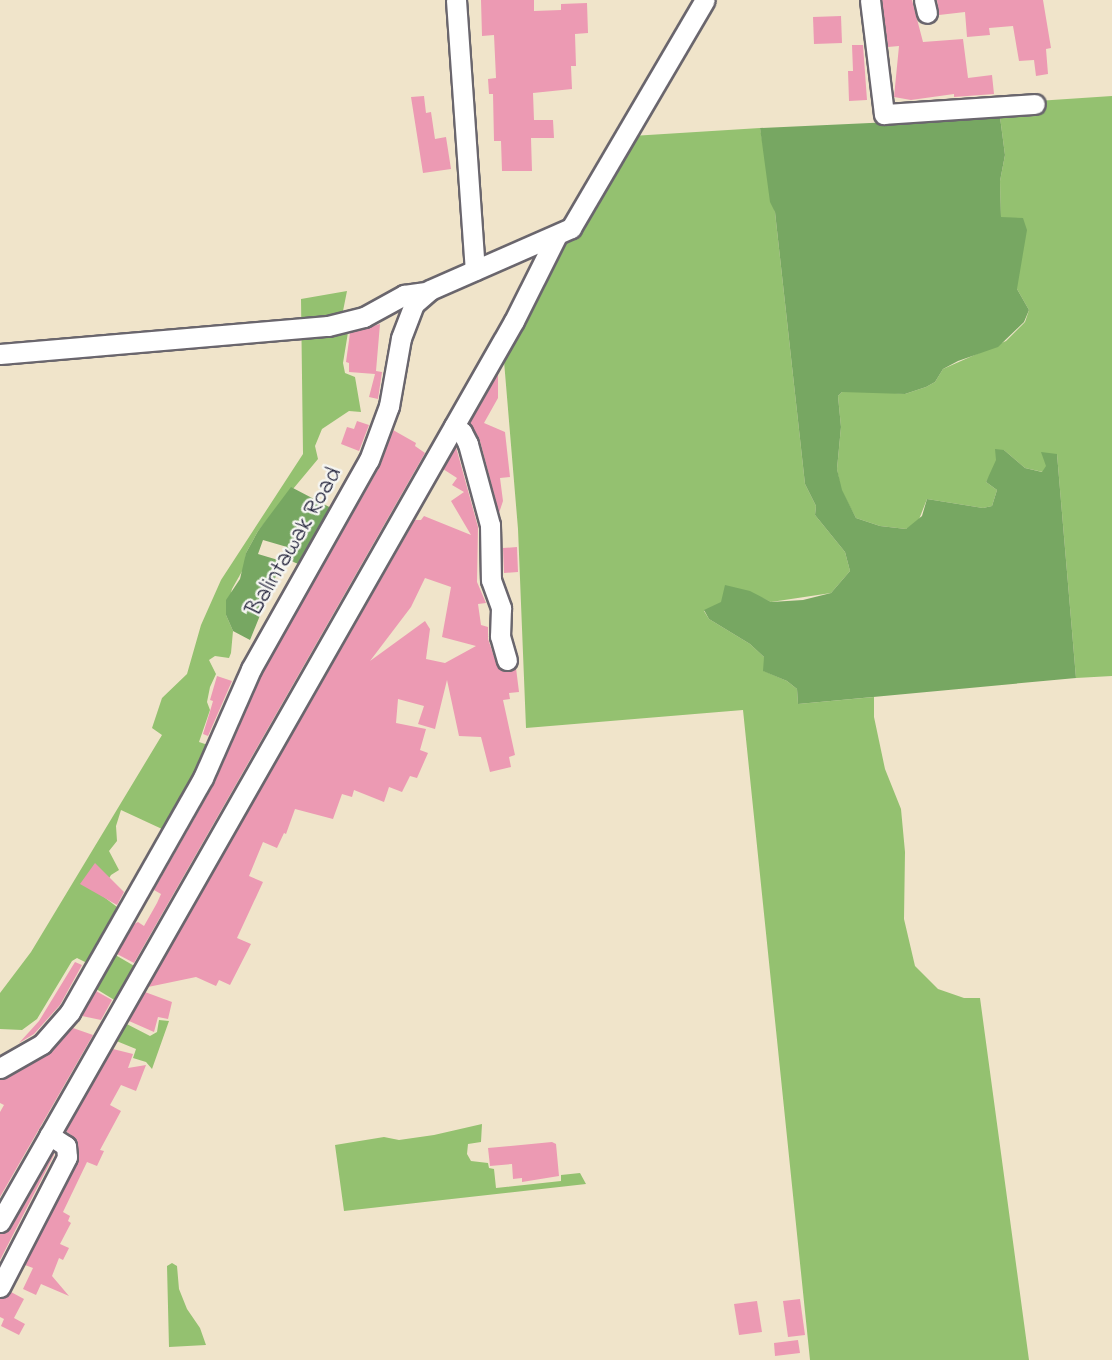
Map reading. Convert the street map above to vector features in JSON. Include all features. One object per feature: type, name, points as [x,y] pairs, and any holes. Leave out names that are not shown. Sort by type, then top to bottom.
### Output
[{"type":"street","points":[[456,0],[475,270]]},
{"type":"street","points":[[0,1222],[514,321],[556,237],[568,230],[577,219],[705,0]]},
{"type":"street","points":[[870,0],[884,114],[1035,104]]},
{"type":"street","name":"Balintawak Road","points":[[0,1068],[42,1044],[70,1012],[203,778],[247,676],[369,460],[389,406],[405,321],[416,301],[426,292],[556,237]]},
{"type":"street","points":[[0,354],[328,326],[364,317],[404,295],[426,292]]},
{"type":"street","points":[[454,426],[466,440],[490,525],[491,580],[501,608],[500,636],[507,660]]},
{"type":"street","points":[[0,1287],[66,1157],[66,1146],[49,1135]]},
{"type":"green space","points":[[1112,96],[1112,676],[1076,678],[1057,454],[1043,472],[1025,468],[1004,450],[986,482],[997,490],[992,506],[983,508],[927,499],[918,522],[906,529],[880,526],[856,518],[841,490],[837,469],[841,427],[838,396],[842,392],[864,390],[905,394],[926,387],[935,382],[943,369],[1006,341],[1025,322],[1029,310],[1017,289],[1015,220],[1001,218],[1000,181],[1005,155],[1000,117],[1038,116],[1037,101]]},
{"type":"green space","points":[[1000,117],[1005,155],[1000,181],[1001,217],[1023,218],[1027,230],[1017,289],[1029,310],[1024,322],[998,347],[943,369],[935,382],[926,387],[905,394],[842,392],[838,396],[841,427],[837,469],[842,490],[856,518],[880,526],[906,529],[922,516],[927,499],[983,508],[992,506],[997,490],[986,482],[996,460],[995,449],[1004,450],[1025,468],[1042,472],[1046,466],[1041,452],[1057,454],[1076,678],[798,704],[797,689],[787,681],[763,671],[764,657],[750,644],[709,619],[704,610],[721,602],[725,585],[750,591],[771,602],[803,600],[831,593],[850,571],[845,552],[815,515],[816,506],[805,484],[775,212],[770,202],[760,128]]},
{"type":"green space","points":[[760,128],[775,212],[805,484],[816,506],[815,515],[845,552],[850,571],[831,593],[771,602],[750,592],[704,611],[709,619],[750,644],[764,657],[764,671],[787,681],[797,689],[798,704],[874,697],[874,717],[885,769],[901,809],[905,852],[904,919],[915,966],[938,989],[964,998],[980,998],[1029,1360],[810,1360],[743,710],[526,728],[518,529],[503,349],[562,238],[632,136]]},
{"type":"green space","points":[[347,291],[343,311],[350,320],[343,363],[345,373],[355,377],[361,412],[349,411],[322,429],[315,446],[318,459],[258,531],[246,553],[245,566],[232,589],[226,615],[233,631],[231,653],[229,658],[215,656],[209,660],[216,674],[207,702],[210,710],[199,742],[211,746],[176,814],[171,812],[162,829],[121,810],[116,826],[117,841],[109,851],[119,870],[111,875],[100,894],[117,907],[87,963],[77,958],[72,961],[37,1019],[22,1030],[0,1029],[0,993],[31,952],[162,735],[152,728],[162,698],[187,674],[201,625],[221,580],[303,454],[301,299]]},
{"type":"green space","points":[[291,487],[335,510],[303,566],[284,558],[287,547],[263,540],[258,554],[278,560],[278,571],[250,640],[233,631],[226,615],[226,600],[240,579],[246,553],[258,531]]},
{"type":"green space","points":[[112,953],[136,967],[116,1001],[93,987]]},
{"type":"green space","points":[[119,1020],[150,1036],[157,1032],[159,1020],[169,1021],[152,1069],[146,1062],[133,1058],[136,1049],[114,1040]]},
{"type":"green space","points":[[482,1124],[481,1142],[468,1144],[467,1154],[471,1161],[488,1163],[489,1168],[494,1169],[496,1188],[561,1181],[561,1175],[580,1173],[586,1184],[344,1211],[335,1145],[384,1137],[399,1140],[434,1135]]},
{"type":"green space","points":[[172,1263],[177,1266],[179,1289],[187,1309],[200,1328],[206,1345],[169,1347],[167,1266]]},
{"type":"building","points":[[481,0],[534,0],[534,11],[561,10],[561,4],[587,3],[588,33],[575,34],[576,66],[571,66],[572,89],[533,93],[534,120],[553,120],[554,138],[531,138],[532,171],[502,171],[501,141],[494,141],[493,94],[489,94],[488,79],[496,78],[494,35],[482,36]]},
{"type":"building","points":[[882,0],[912,0],[923,42],[963,39],[968,78],[992,75],[994,94],[954,97],[954,94],[911,100],[894,97],[899,46],[888,47]]},
{"type":"building","points":[[937,0],[1043,0],[1051,48],[1046,49],[1048,74],[1036,76],[1034,60],[1019,61],[1013,26],[989,28],[990,35],[967,37],[965,12],[939,15]]},
{"type":"building","points":[[841,16],[842,43],[814,44],[813,17]]},
{"type":"building","points":[[852,45],[863,45],[867,100],[849,101],[848,71],[853,71]]},
{"type":"building","points":[[424,96],[426,113],[431,112],[435,139],[446,137],[451,169],[423,173],[411,97]]},
{"type":"building","points":[[380,324],[376,371],[382,372],[378,399],[369,397],[375,374],[349,372],[349,363],[346,362],[350,333]]},
{"type":"building","points":[[498,374],[498,398],[484,423],[505,432],[510,477],[500,478],[503,501],[499,513],[480,441],[470,423]]},
{"type":"building","points":[[357,421],[369,425],[359,451],[341,444],[347,427],[354,429]]},
{"type":"building","points":[[393,430],[416,443],[415,446],[425,453],[134,963],[117,954],[134,924],[138,922],[144,926],[157,903],[161,894],[154,890],[214,784],[262,674],[380,466]]},
{"type":"building","points":[[456,447],[478,527],[477,582],[486,603],[478,604],[481,625],[488,627],[488,639],[498,668],[505,672],[516,668],[519,692],[509,693],[510,699],[503,700],[515,755],[509,757],[511,767],[490,772],[481,737],[459,736],[447,680],[435,729],[418,724],[424,706],[398,699],[396,723],[426,729],[420,750],[428,753],[417,778],[410,776],[402,792],[389,787],[384,802],[354,790],[352,797],[342,794],[333,819],[295,809],[286,834],[284,833],[277,848],[263,842],[249,876],[263,882],[237,938],[251,944],[230,985],[219,980],[216,986],[196,977],[148,987],[415,520],[421,520],[424,516],[471,535],[451,501],[464,492],[452,485],[457,478],[443,469]],"holes":[[[425,578],[451,587],[442,637],[476,646],[445,663],[426,659],[430,629],[425,621],[370,661],[411,607]]]},
{"type":"building","points":[[517,547],[518,572],[504,573],[503,548]]},
{"type":"building","points":[[217,676],[232,681],[208,736],[203,734]]},
{"type":"building","points":[[95,863],[124,892],[117,905],[80,884]]},
{"type":"building","points":[[75,962],[82,965],[60,1005],[34,1034],[19,1043],[39,1021]]},
{"type":"building","points":[[96,991],[112,1000],[101,1020],[82,1016]]},
{"type":"building","points":[[145,992],[172,1002],[168,1019],[158,1017],[154,1032],[129,1021]]},
{"type":"building","points":[[73,1028],[93,1035],[0,1197],[0,1112],[4,1105],[0,1103],[0,1080],[48,1054]]},
{"type":"building","points":[[113,1049],[133,1054],[128,1068],[146,1065],[136,1091],[121,1085],[110,1105],[121,1111],[100,1150],[104,1151],[97,1166],[87,1162],[63,1212],[70,1216],[68,1221],[71,1223],[60,1244],[69,1248],[63,1260],[59,1258],[52,1276],[69,1296],[41,1284],[36,1295],[23,1289],[33,1268],[25,1265],[79,1157],[77,1140],[66,1131]]},
{"type":"building","points":[[552,1142],[556,1144],[559,1176],[522,1182],[522,1178],[513,1179],[512,1164],[490,1166],[488,1148]]},
{"type":"building","points":[[54,1153],[0,1260],[0,1234],[11,1228]]},
{"type":"building","points":[[11,1292],[24,1299],[14,1318],[25,1324],[19,1335],[1,1326],[4,1319],[0,1317],[0,1299]]},
{"type":"building","points":[[800,1299],[805,1335],[788,1337],[783,1301]]},
{"type":"building","points":[[757,1301],[762,1332],[739,1335],[734,1304]]},
{"type":"building","points":[[798,1340],[800,1353],[775,1356],[774,1343]]}]
